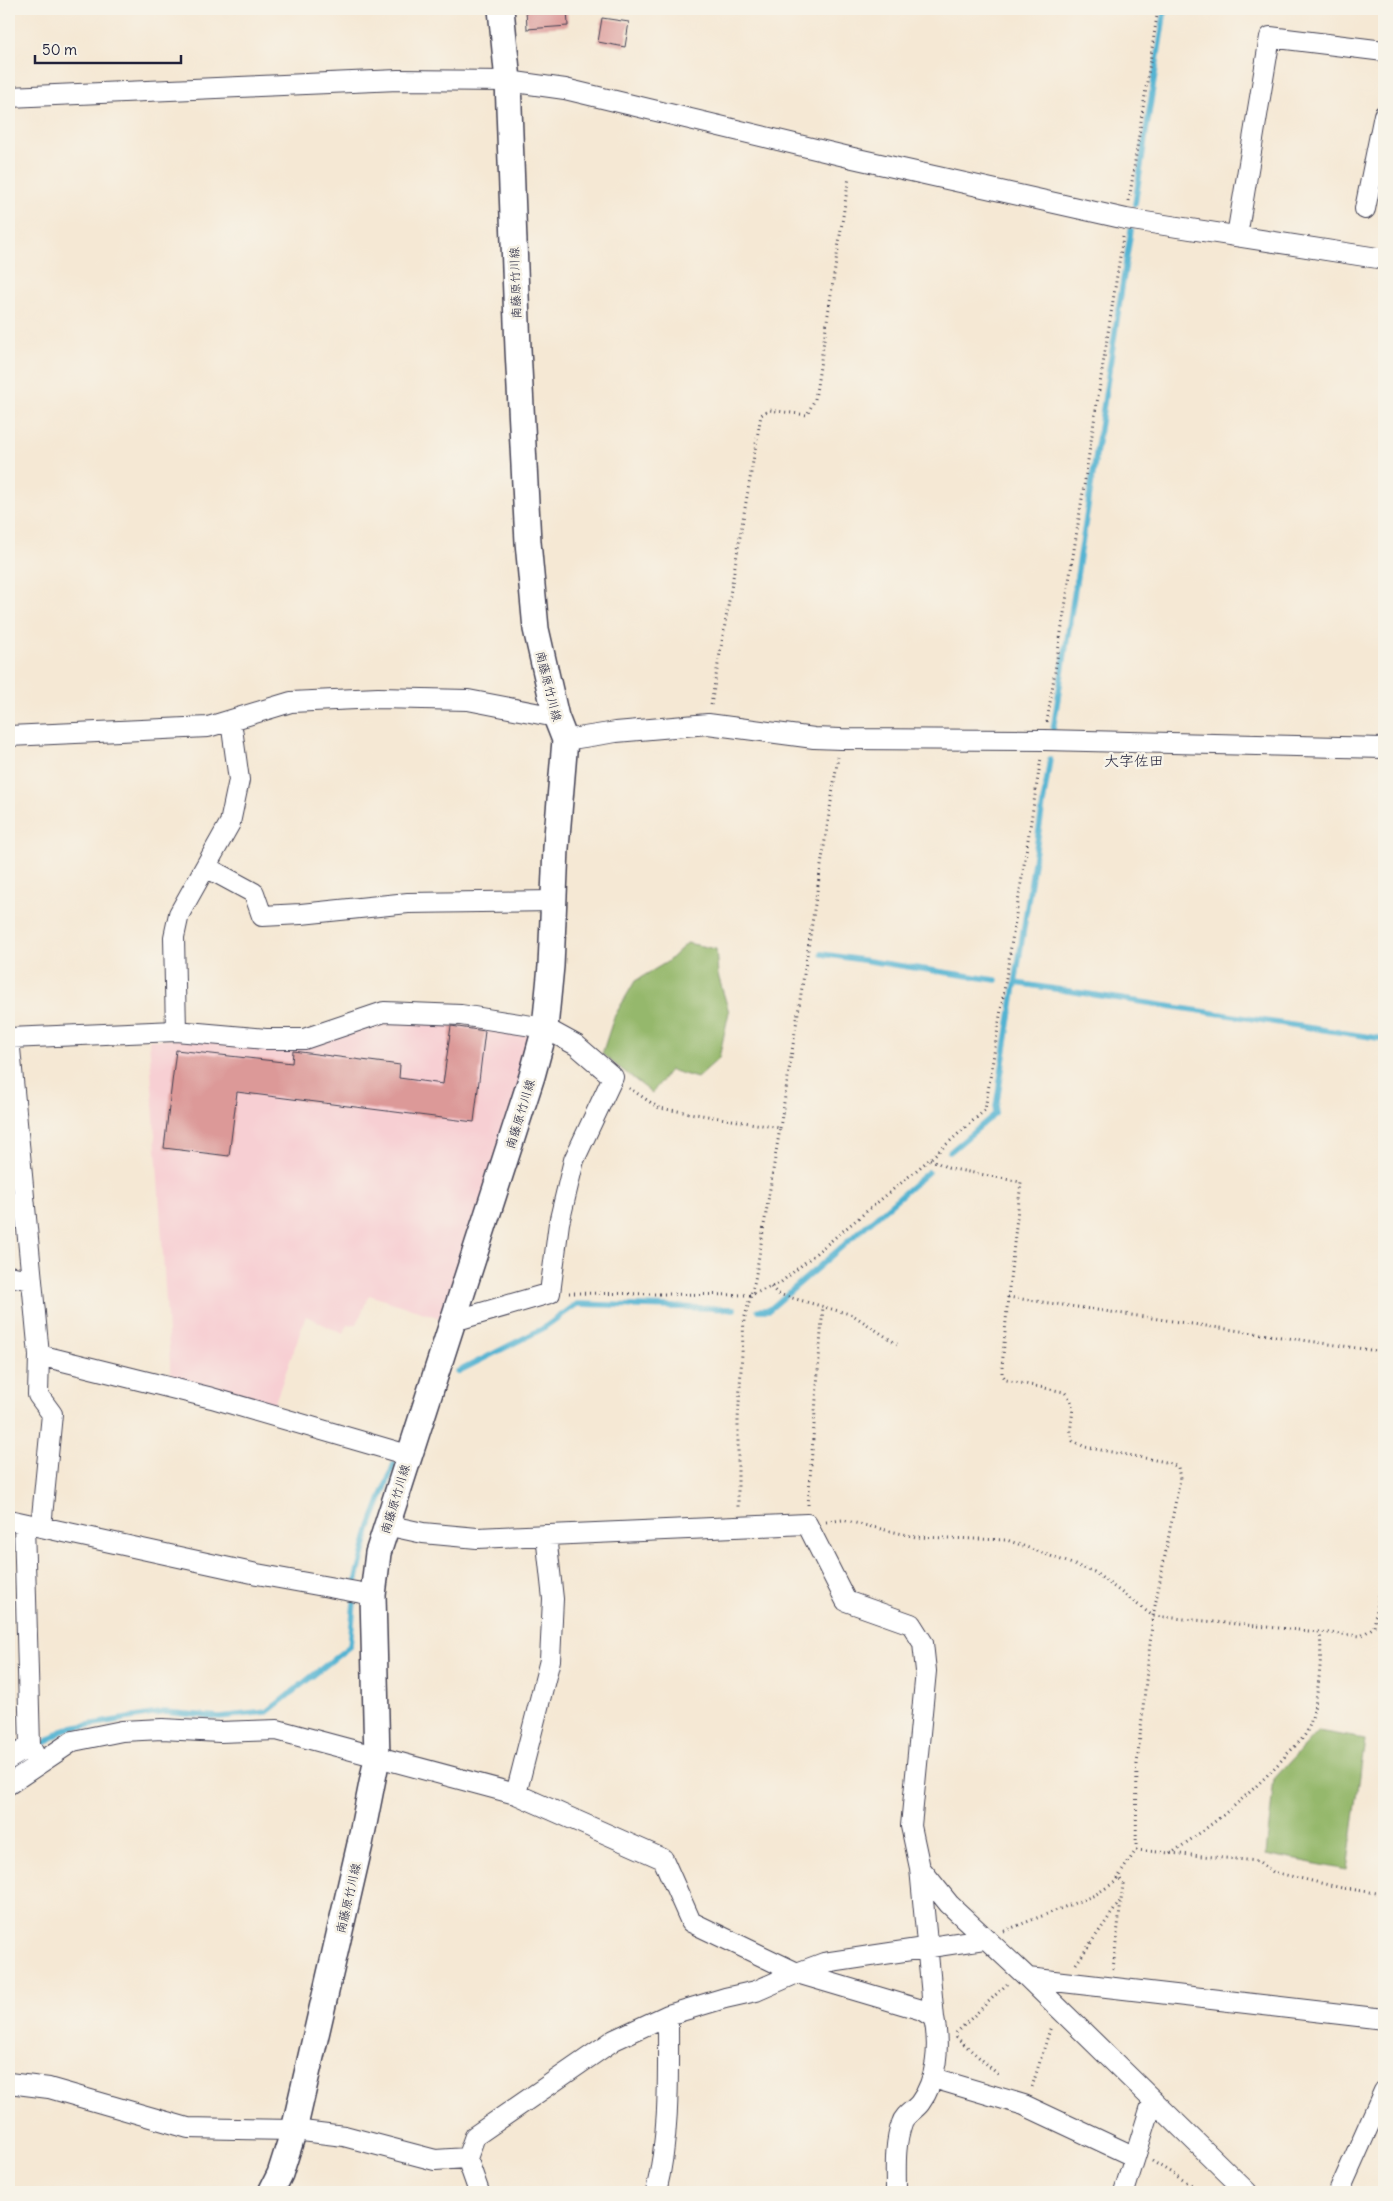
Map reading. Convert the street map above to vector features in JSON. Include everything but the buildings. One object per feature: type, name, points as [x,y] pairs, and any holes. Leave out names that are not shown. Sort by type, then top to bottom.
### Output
[{"type":"main road","name":"南藤原竹川線","points":[[271,2192],[280,2174],[294,2130],[354,1873],[377,1758],[372,1595],[378,1552],[408,1455],[454,1321],[529,1085],[545,1028],[551,966],[553,901],[565,740],[556,717],[536,629],[528,542],[518,349],[508,81],[500,9]]},
{"type":"street","points":[[1237,236],[1270,37],[1384,51]]},
{"type":"street","points":[[9,97],[398,80],[458,79],[508,81],[565,89],[853,158],[1126,219],[1384,259]]},
{"type":"street","points":[[1365,209],[1384,115]]},
{"type":"street","points":[[9,736],[208,727],[291,702],[378,698],[468,700],[556,717]]},
{"type":"street","points":[[176,1031],[174,937],[179,914],[230,823],[239,780],[231,721]]},
{"type":"street","points":[[565,740],[616,732],[714,725],[814,738],[841,739],[1044,740],[1384,748]]},
{"type":"street","points":[[206,867],[254,893],[262,916],[408,903],[553,901]]},
{"type":"street","points":[[9,1784],[35,1755],[24,1524],[52,1414],[38,1395],[39,1355],[9,1038],[176,1031],[266,1039],[304,1039],[384,1012],[462,1015],[545,1028],[576,1045],[613,1077],[574,1160],[559,1223],[550,1293],[454,1321]]},
{"type":"street","points":[[9,1276],[31,1280]]},
{"type":"street","points":[[39,1355],[212,1398],[408,1455]]},
{"type":"street","points":[[24,1524],[257,1574],[372,1595]]},
{"type":"street","points":[[386,1526],[423,1533],[477,1538],[807,1524],[846,1601],[911,1624],[923,1643],[926,1671],[911,1826],[920,1868],[934,2018],[938,2037],[933,2078],[920,2103],[902,2121],[896,2162],[896,2192]]},
{"type":"street","points":[[516,1794],[550,1660],[553,1599],[546,1535]]},
{"type":"street","points":[[9,1759],[35,1755],[73,1740],[122,1731],[162,1729],[220,1732],[277,1730],[516,1794],[662,1859],[691,1922],[797,1973],[922,2010],[934,2018]]},
{"type":"street","points":[[920,1868],[948,1904],[1057,2006],[1247,2192]]},
{"type":"street","points":[[479,2192],[467,2158],[475,2136],[614,2040],[668,2016],[725,1998],[756,1991],[824,1963],[984,1939]]},
{"type":"street","points":[[1024,1975],[1111,1989],[1384,2020]]},
{"type":"street","points":[[656,2192],[661,2172],[668,2086],[668,2016]]},
{"type":"street","points":[[933,2078],[1030,2108],[1135,2157]]},
{"type":"street","points":[[9,2083],[49,2088],[188,2128],[294,2130],[344,2136],[435,2160],[467,2158]]},
{"type":"street","points":[[1339,2192],[1384,2091]]},
{"type":"street","points":[[1124,2192],[1152,2100]]},
{"type":"path","points":[[550,1293],[752,1295],[780,1283],[930,1159],[985,1110],[1158,9]]},
{"type":"path","points":[[714,725],[711,706],[761,415],[769,410],[807,414],[814,399],[853,158]]},
{"type":"path","points":[[738,1528],[738,1420],[744,1320],[752,1295],[780,1128],[841,739]]},
{"type":"path","points":[[613,1077],[659,1108],[780,1128]]},
{"type":"path","points":[[930,1159],[948,1168],[1021,1182],[1002,1368],[1002,1374],[1006,1380],[1064,1392],[1074,1405],[1069,1432],[1073,1441],[1085,1447],[1166,1462],[1178,1468],[1180,1479],[1152,1616],[1137,1764],[1136,1850],[1115,1882],[1095,1895],[984,1939]]},
{"type":"path","points":[[771,1287],[778,1294],[853,1315],[897,1344]]},
{"type":"path","points":[[1008,1297],[1384,1352]]},
{"type":"path","points":[[823,1306],[807,1524],[842,1520],[916,1537],[1007,1540],[1094,1572],[1152,1616],[1361,1636],[1374,1627],[1384,1565]]},
{"type":"path","points":[[1170,1854],[1215,1823],[1274,1769],[1307,1732],[1314,1708],[1322,1645],[1320,1633]]},
{"type":"path","points":[[1136,1850],[1258,1861],[1273,1872],[1342,1888],[1384,1894]]},
{"type":"path","points":[[1111,1989],[1123,1884],[1119,1876]]},
{"type":"path","points":[[1064,1982],[1121,1899]]},
{"type":"path","points":[[1005,2081],[954,2035],[1024,1975]]},
{"type":"path","points":[[1030,2108],[1028,2101],[1057,2006]]},
{"type":"path","points":[[1135,2157],[1153,2162],[1203,2192]]},
{"type":"shaded area","points":[[383,1019],[525,1030],[533,1041],[446,1320],[369,1295],[357,1324],[347,1325],[343,1334],[306,1316],[273,1408],[171,1379],[149,1040],[178,1039],[301,1048]]},
{"type":"green space","points":[[687,943],[716,949],[718,975],[729,1012],[719,1058],[697,1078],[670,1070],[652,1093],[602,1054],[614,1017],[635,981],[667,962]]},
{"type":"green space","points":[[1318,1731],[1365,1739],[1347,1870],[1266,1854],[1274,1779]]},
{"type":"waterway","points":[[1135,204],[1165,9]]},
{"type":"waterway","points":[[1053,730],[1131,230]]},
{"type":"waterway","points":[[950,1152],[995,1114],[1050,759]]},
{"type":"waterway","points":[[822,954],[996,980]]},
{"type":"waterway","points":[[1016,983],[1384,1039]]},
{"type":"waterway","points":[[758,1310],[769,1310],[928,1172]]},
{"type":"waterway","points":[[457,1372],[542,1329],[577,1304],[734,1309]]},
{"type":"waterway","points":[[355,1586],[370,1527],[394,1464]]},
{"type":"waterway","points":[[36,1749],[65,1729],[164,1712],[219,1717],[267,1712],[350,1646],[354,1602]]},
{"type":"district","name":"大字佐田","points":[[1134,760]]}]
